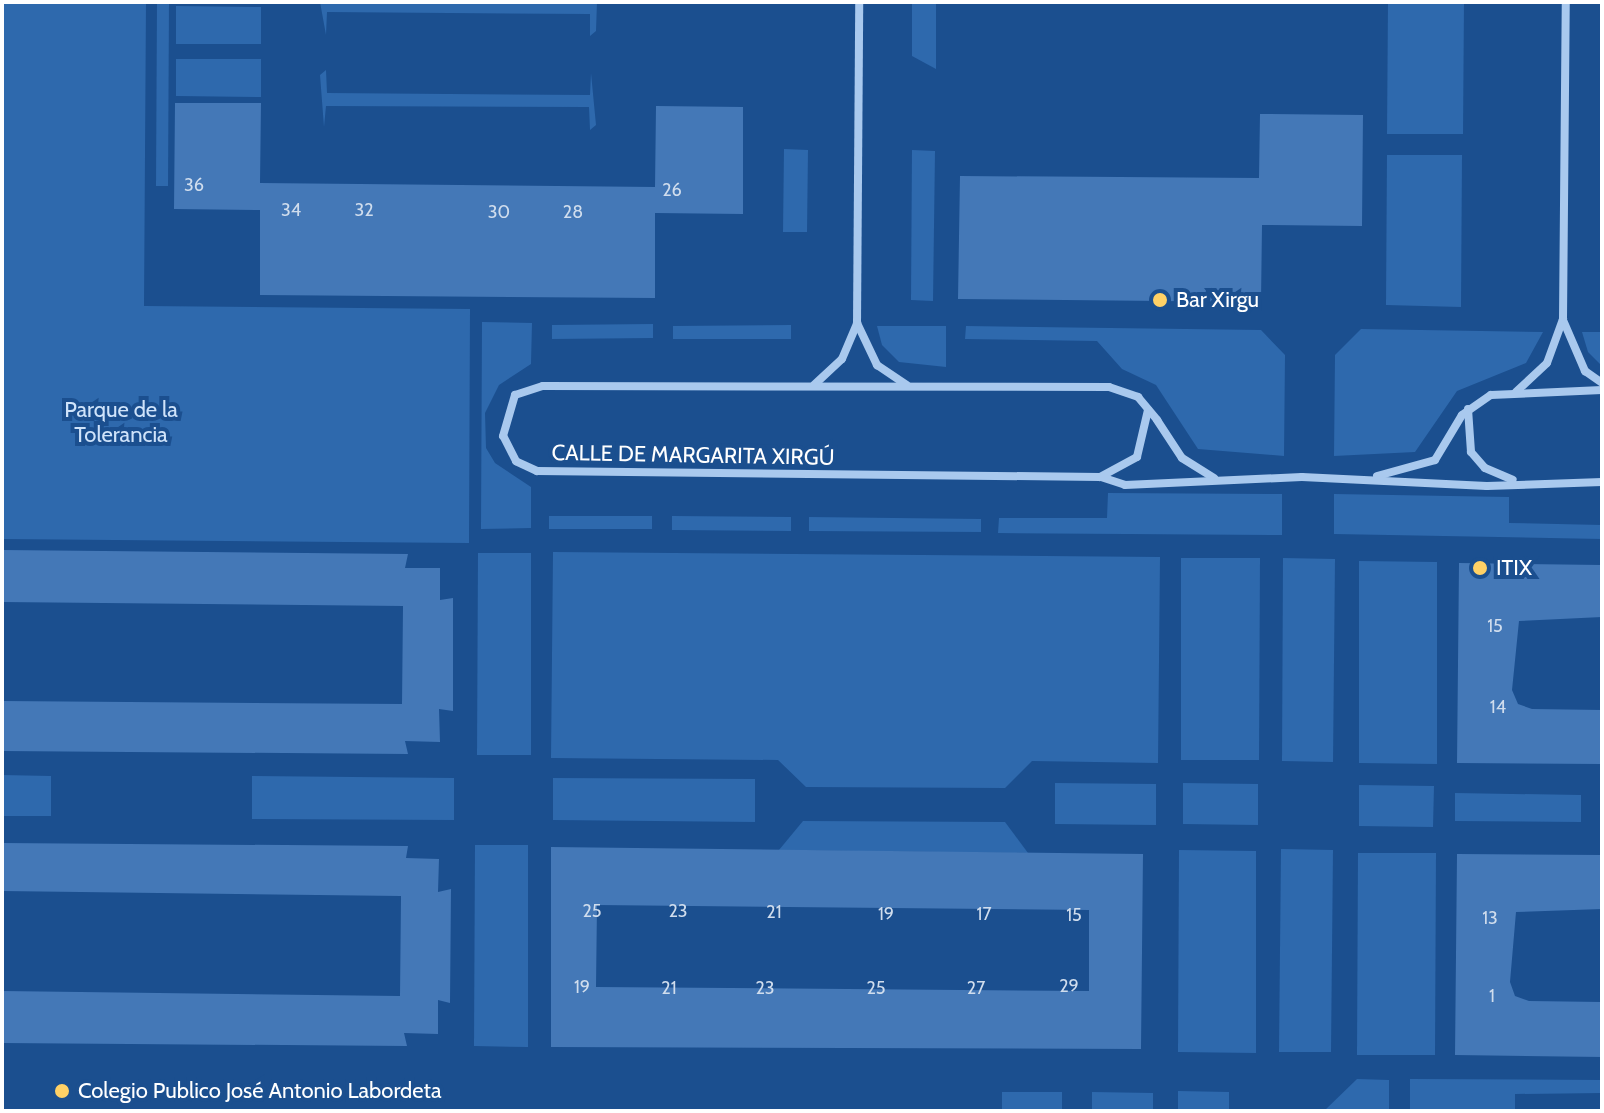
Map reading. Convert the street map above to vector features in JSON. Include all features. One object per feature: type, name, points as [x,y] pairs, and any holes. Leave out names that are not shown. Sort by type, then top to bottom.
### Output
[{"type":"street","points":[[812,386],[837,367],[857,323],[859,2]]},
{"type":"street","points":[[1516,392],[1547,363],[1563,319],[1566,2]]},
{"type":"street","points":[[1563,319],[1585,371],[1602,383]]},
{"type":"street","points":[[857,323],[877,365],[916,388]]},
{"type":"street","name":"CALLE DE MARGARITA XIRGÚ","points":[[1214,478],[1182,458],[1148,410],[1130,391],[1109,387],[528,388],[507,405],[503,436],[516,461],[554,472],[1100,477],[1125,485],[1214,478],[1602,482]]},
{"type":"street","points":[[1468,409],[1516,392],[1602,390]]},
{"type":"street","name":"CALLE DE MARGARITA XIRGÚ","points":[[1369,478],[1435,460],[1468,409]]},
{"type":"street","name":"CALLE DE MARGARITA XIRGÚ","points":[[1468,409],[1476,460],[1516,481]]},
{"type":"street","name":"CALLE DE MARGARITA XIRGÚ","points":[[1100,477],[1137,457],[1148,410]]},
{"type":"green space","name":"Parque de la Tolerancia","points":[[2,2],[146,2],[144,306],[470,309],[469,543],[2,539]]},
{"type":"green space","points":[[157,2],[169,2],[168,186],[156,186]]},
{"type":"green space","points":[[320,2],[597,2],[596,31],[590,36],[590,14],[327,12],[326,35]]},
{"type":"green space","points":[[912,2],[936,2],[936,69],[912,56]]},
{"type":"green space","points":[[1388,2],[1464,2],[1463,134],[1387,134]]},
{"type":"green space","points":[[176,6],[261,7],[261,44],[176,44]]},
{"type":"green space","points":[[176,59],[261,59],[261,97],[176,96]]},
{"type":"green space","points":[[326,70],[327,93],[590,95],[591,73],[596,125],[590,130],[589,107],[326,106],[324,127],[320,75]]},
{"type":"green space","points":[[784,149],[808,150],[807,232],[783,232]]},
{"type":"green space","points":[[912,150],[935,151],[933,301],[911,300]]},
{"type":"green space","points":[[1387,155],[1462,155],[1461,307],[1386,305]]},
{"type":"green space","points":[[482,322],[532,323],[531,364],[499,385],[485,413],[486,448],[495,463],[531,487],[531,528],[481,529]]},
{"type":"green space","points":[[653,324],[653,338],[552,339],[552,325]]},
{"type":"green space","points":[[791,325],[791,339],[673,339],[673,326]]},
{"type":"green space","points":[[877,326],[946,326],[946,367],[899,362],[882,345]]},
{"type":"green space","points":[[966,326],[1261,330],[1285,355],[1284,456],[1198,449],[1156,385],[1122,369],[1097,341],[965,339]]},
{"type":"green space","points":[[1361,329],[1543,332],[1526,363],[1457,391],[1415,452],[1334,456],[1335,355]]},
{"type":"green space","points":[[1582,332],[1602,332],[1602,366],[1588,352]]},
{"type":"green space","points":[[1108,493],[1282,494],[1282,535],[998,533],[999,518],[1107,518]]},
{"type":"green space","points":[[1334,494],[1509,497],[1509,523],[1602,525],[1602,539],[1334,534]]},
{"type":"green space","points":[[549,516],[652,516],[652,529],[549,529]]},
{"type":"green space","points":[[672,516],[791,517],[791,531],[672,530]]},
{"type":"green space","points":[[809,517],[981,519],[981,532],[809,531]]},
{"type":"green space","points":[[553,552],[1160,557],[1158,763],[1032,761],[1005,788],[806,787],[778,760],[551,758]]},
{"type":"green space","points":[[478,553],[531,553],[531,755],[477,755]]},
{"type":"green space","points":[[1181,558],[1260,558],[1259,760],[1181,760]]},
{"type":"green space","points":[[1283,558],[1335,559],[1333,762],[1282,761]]},
{"type":"green space","points":[[1359,561],[1437,562],[1437,764],[1359,763]]},
{"type":"green space","points":[[2,775],[51,776],[51,816],[2,816]]},
{"type":"green space","points":[[252,776],[454,778],[454,820],[252,819]]},
{"type":"green space","points":[[553,778],[755,779],[755,822],[553,820]]},
{"type":"green space","points":[[1055,783],[1156,784],[1156,825],[1055,824]]},
{"type":"green space","points":[[1183,783],[1258,784],[1258,825],[1183,824]]},
{"type":"green space","points":[[1359,785],[1434,786],[1433,827],[1359,826]]},
{"type":"green space","points":[[1455,793],[1581,795],[1581,822],[1455,821]]},
{"type":"green space","points":[[803,821],[1005,822],[1028,853],[779,850]]},
{"type":"green space","points":[[475,845],[528,845],[528,1047],[474,1046]]},
{"type":"green space","points":[[1281,849],[1333,850],[1331,1052],[1279,1052]]},
{"type":"green space","points":[[1179,850],[1256,851],[1256,1053],[1178,1052]]},
{"type":"green space","points":[[1358,853],[1436,853],[1435,1055],[1357,1055]]},
{"type":"green space","points":[[1357,1079],[1389,1080],[1389,1111],[1324,1111]]},
{"type":"green space","points":[[1410,1079],[1602,1080],[1602,1093],[1515,1094],[1515,1111],[1410,1111]]},
{"type":"green space","points":[[1178,1091],[1229,1092],[1229,1111],[1178,1111]]},
{"type":"green space","points":[[1002,1092],[1062,1092],[1062,1111],[1002,1111]]},
{"type":"green space","points":[[1092,1092],[1153,1093],[1153,1111],[1092,1111]]},
{"type":"building","points":[[175,103],[261,103],[260,183],[655,187],[656,106],[743,107],[743,214],[655,213],[655,298],[260,295],[260,210],[174,209]]},
{"type":"building","points":[[1260,114],[1363,115],[1362,226],[1262,225],[1261,302],[958,299],[960,176],[1259,178]]},
{"type":"building","points":[[2,550],[408,554],[405,568],[440,568],[440,600],[453,598],[453,711],[439,709],[440,742],[405,741],[408,754],[2,751],[2,701],[402,704],[403,606],[2,602]]},
{"type":"building","points":[[1459,563],[1602,565],[1602,617],[1519,621],[1512,690],[1518,704],[1532,709],[1602,710],[1602,764],[1457,763]]},
{"type":"building","points":[[2,843],[408,846],[406,858],[439,859],[438,892],[451,889],[450,1003],[438,1000],[438,1034],[404,1033],[407,1046],[2,1043],[2,991],[400,996],[401,896],[2,891]]},
{"type":"building","points":[[551,847],[1143,854],[1141,1049],[551,1047]],"holes":[[[597,905],[1089,910],[1089,991],[596,987]]]},
{"type":"building","points":[[1457,854],[1602,855],[1602,909],[1516,912],[1510,982],[1515,996],[1529,1001],[1602,1002],[1602,1057],[1455,1055]]},
{"type":"place","name":"Bar Xirgu","points":[[1160,300]]},
{"type":"place","name":"ITIX","points":[[1480,568]]},
{"type":"place","name":"Colegio Publico José Antonio Labordeta","points":[[62,1091]]}]
